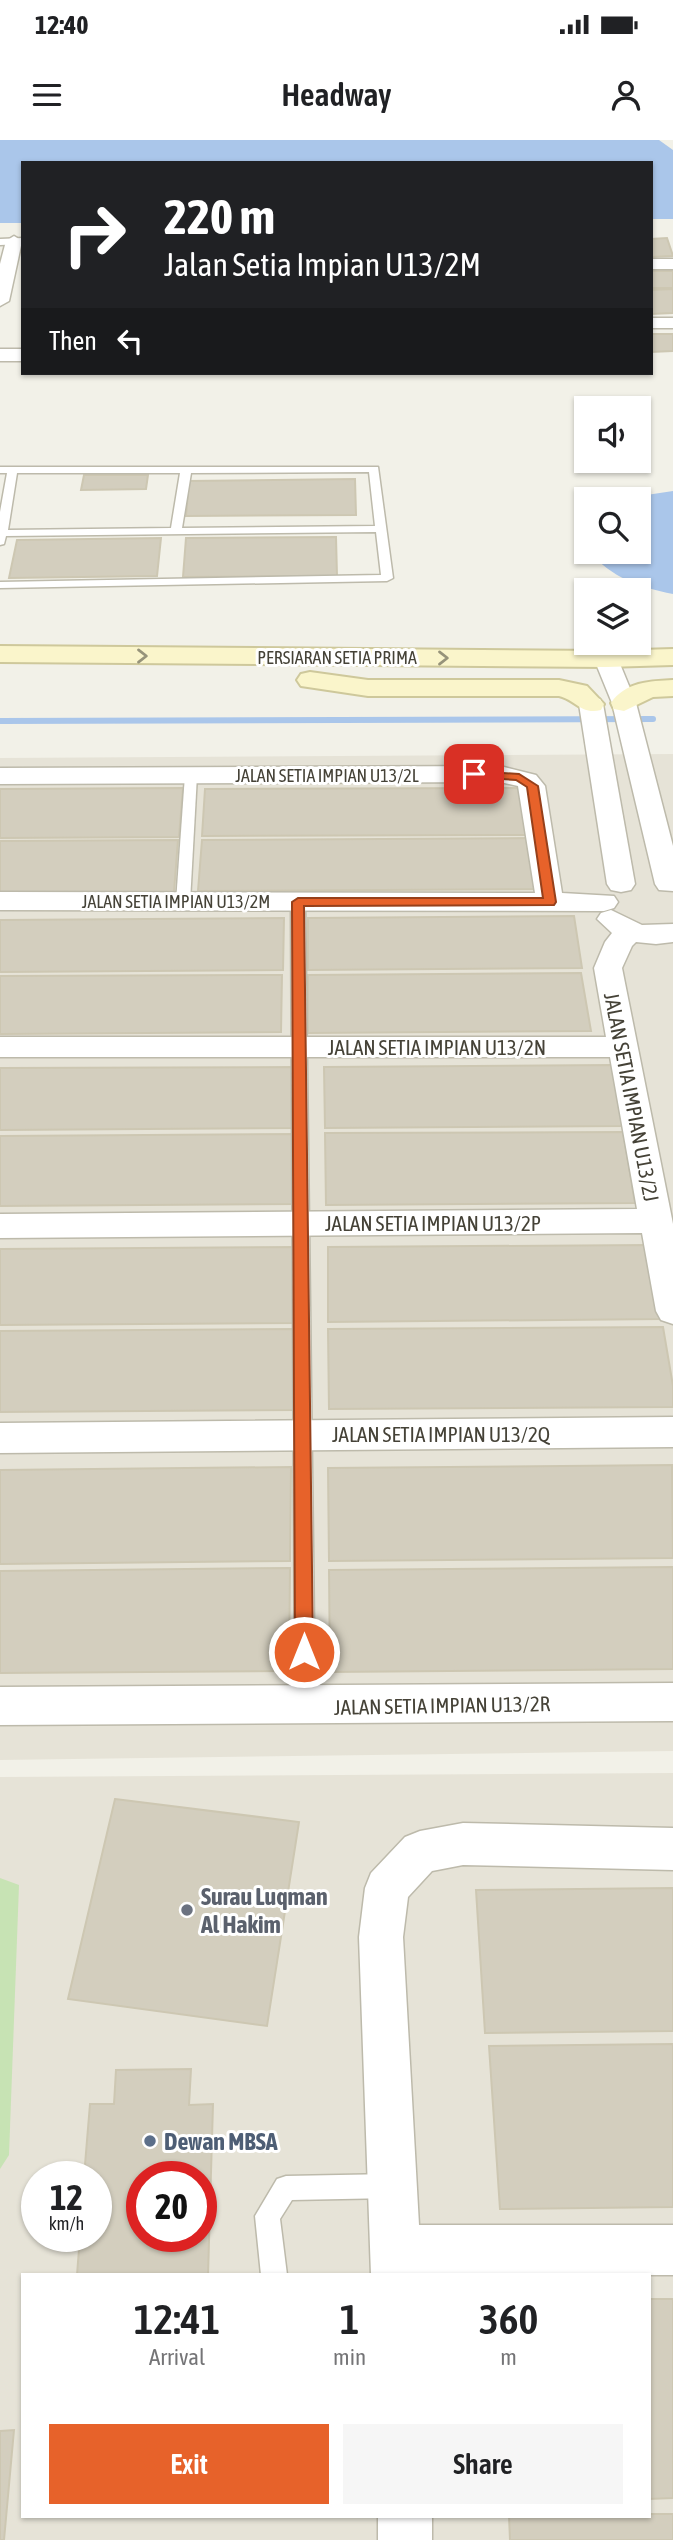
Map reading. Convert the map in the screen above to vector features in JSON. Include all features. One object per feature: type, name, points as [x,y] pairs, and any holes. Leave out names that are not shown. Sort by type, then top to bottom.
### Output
[{"type":"street","points":[[0,300],[12,241]]},
{"type":"street","points":[[653,264],[673,264]]},
{"type":"street","points":[[653,323],[673,323]]},
{"type":"street","points":[[0,355],[21,355]]},
{"type":"street","points":[[0,371],[21,371]]},
{"type":"street","name":"PERSIARAN SETIA PRIMA","points":[[0,654],[617,687],[673,657]]},
{"type":"street","points":[[0,666],[41,666],[121,676]]},
{"type":"street","name":"PERSIARAN SETIA PRIMA","points":[[0,676],[121,676],[617,687],[673,680]]},
{"type":"street","points":[[310,680],[368,688],[559,688],[578,692],[592,704],[610,812],[613,893],[610,919],[631,932],[656,936],[673,933]]},
{"type":"street","points":[[671,885],[617,687],[673,688]]},
{"type":"street","name":"JALAN SETIA IMPIAN U13/2L","points":[[0,776],[500,774],[519,777],[532,786],[550,902]]},
{"type":"street","points":[[610,812],[650,812]]},
{"type":"street","name":"JALAN SETIA IMPIAN U13/2M","points":[[0,901],[550,902],[613,893],[645,879],[671,885]]},
{"type":"street","name":"JALAN SETIA IMPIAN U13/2J","points":[[631,932],[619,942],[608,968],[673,1311]]},
{"type":"street","name":"JALAN SETIA IMPIAN U13/2N","points":[[0,1048],[623,1046]]},
{"type":"street","name":"JALAN SETIA IMPIAN U13/2P","points":[[0,1226],[656,1222]]},
{"type":"street","name":"JALAN SETIA IMPIAN U13/2Q","points":[[0,1438],[673,1432]]},
{"type":"street","name":"JALAN SETIA IMPIAN U13/2R","points":[[0,1706],[673,1702]]},
{"type":"street","points":[[673,1849],[463,1844],[420,1852],[387,1888],[382,1937],[396,2262],[673,2250]]},
{"type":"street","points":[[405,2518],[405,2540]]},
{"type":"lane","points":[[13,469],[1,538],[176,531],[382,529]]},
{"type":"lane","points":[[176,531],[186,469]]},
{"type":"lane","points":[[0,470],[374,469],[387,578],[0,585]]},
{"type":"lane","points":[[183,902],[191,775]]},
{"type":"lane","points":[[298,902],[305,1706]]},
{"type":"lane","points":[[274,2273],[267,2216],[286,2189],[392,2186]]},
{"type":"shaded area","points":[[673,754],[673,1751],[0,1760],[0,758]]},
{"type":"shaded area","points":[[673,1773],[673,2540],[0,2540],[0,1777]]},
{"type":"green space","points":[[0,1878],[19,1885],[9,2155],[0,2169]]},
{"type":"water","points":[[0,140],[659,140],[673,150],[673,219],[653,219],[653,161],[21,161],[21,223],[0,223]]},
{"type":"water","points":[[673,491],[673,594],[651,588],[651,578],[623,578],[602,564],[651,564],[651,494]]},
{"type":"building","points":[[667,238],[673,256],[653,257],[653,239]]},
{"type":"building","points":[[653,271],[673,271],[673,288],[653,288]]},
{"type":"building","points":[[673,289],[673,313],[653,314],[653,290]]},
{"type":"building","points":[[653,334],[673,334],[673,351],[653,352]]},
{"type":"building","points":[[84,475],[148,475],[146,489],[81,490]]},
{"type":"building","points":[[355,479],[356,515],[186,516],[189,481]]},
{"type":"building","points":[[336,537],[337,576],[183,577],[186,538]]},
{"type":"building","points":[[161,538],[157,576],[9,578],[17,540]]},
{"type":"building","points":[[183,788],[179,837],[0,838],[0,789]]},
{"type":"building","points":[[525,788],[532,835],[202,836],[205,789]]},
{"type":"building","points":[[532,838],[539,889],[198,891],[202,840]]},
{"type":"building","points":[[178,840],[174,892],[0,893],[0,841]]},
{"type":"building","points":[[574,916],[582,968],[308,970],[308,918]]},
{"type":"building","points":[[284,918],[283,970],[0,972],[0,920]]},
{"type":"building","points":[[581,973],[591,1031],[308,1033],[308,975]]},
{"type":"building","points":[[282,975],[281,1032],[0,1034],[0,976]]},
{"type":"building","points":[[613,1065],[623,1126],[325,1128],[324,1067]]},
{"type":"building","points":[[298,1067],[298,1128],[0,1130],[0,1068]]},
{"type":"building","points":[[623,1132],[635,1203],[326,1205],[325,1133]]},
{"type":"building","points":[[297,1134],[297,1204],[0,1206],[0,1136]]},
{"type":"building","points":[[649,1245],[661,1319],[328,1322],[328,1247]]},
{"type":"building","points":[[298,1247],[298,1323],[0,1325],[0,1249]]},
{"type":"building","points":[[663,1327],[673,1386],[673,1407],[329,1409],[328,1329]]},
{"type":"building","points":[[297,1329],[296,1410],[0,1412],[0,1331]]},
{"type":"building","points":[[672,1465],[673,1558],[329,1561],[328,1468]]},
{"type":"building","points":[[291,1467],[290,1561],[0,1564],[0,1470]]},
{"type":"building","points":[[673,1567],[673,1669],[330,1672],[329,1570]]},
{"type":"building","points":[[290,1568],[289,1671],[0,1673],[0,1571]]},
{"type":"building","name":"Surau Luqman Al Hakim","points":[[115,1799],[299,1822],[267,2026],[68,1999]]},
{"type":"building","points":[[673,1888],[673,2031],[485,2033],[476,1890]]},
{"type":"building","points":[[673,2044],[673,2207],[500,2209],[489,2046]]},
{"type":"building","name":"Dewan MBSA","points":[[191,2069],[189,2105],[213,2104],[211,2161],[126,2161],[126,2252],[209,2252],[208,2273],[77,2273],[79,2252],[112,2252],[112,2161],[85,2161],[90,2104],[114,2104],[116,2070]]},
{"type":"building","points":[[651,2299],[673,2299],[673,2498],[651,2499]]},
{"type":"building","points":[[14,2430],[4,2540],[0,2540],[0,2431]]},
{"type":"building","points":[[651,2514],[673,2514],[673,2540],[510,2540],[509,2518],[651,2518]]},
{"type":"waterway","points":[[0,721],[653,719]]},
{"type":"place","name":"Surau Luqman Al Hakim","points":[[187,1910]]},
{"type":"place","name":"Dewan MBSA","points":[[150,2141]]},
{"type":"route","points":[[304,1652],[298,902],[550,902],[532,786],[519,777],[474,774]]}]
